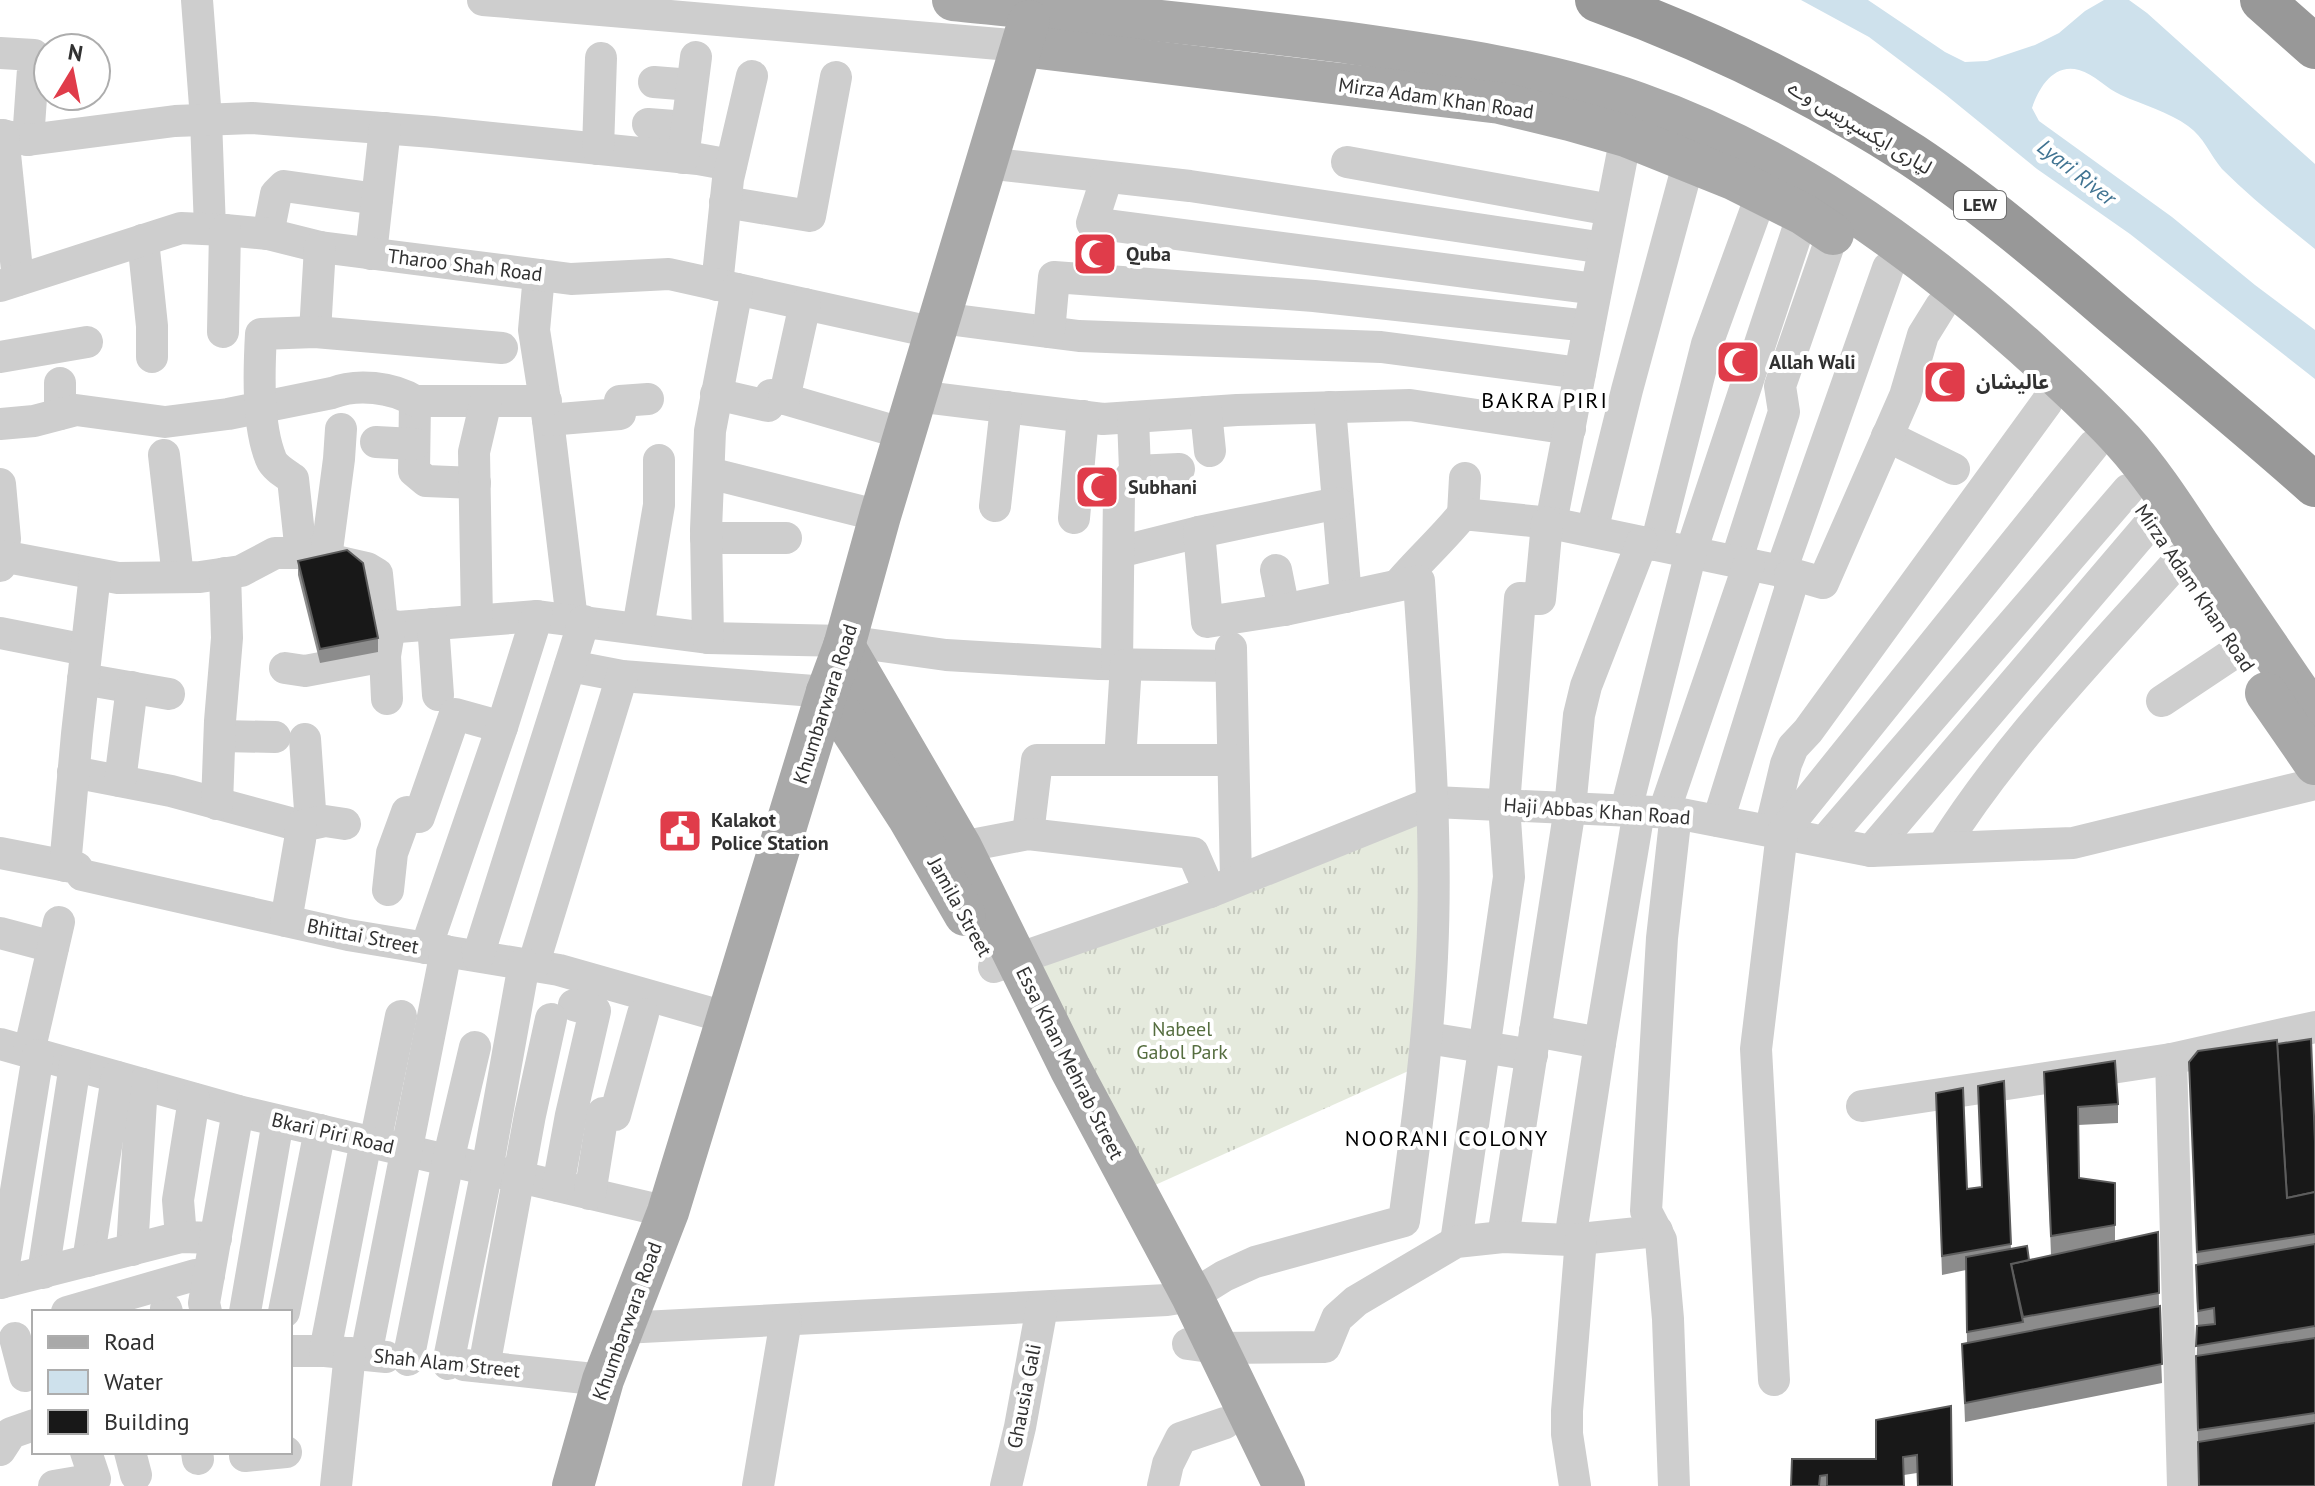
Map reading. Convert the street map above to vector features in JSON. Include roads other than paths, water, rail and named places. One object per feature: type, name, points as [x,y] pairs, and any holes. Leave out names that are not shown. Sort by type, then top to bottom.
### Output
[{"type":"highway","name":"لیاری ایکسپریس وے","points":[[1597,0],[1660,23],[1789,83],[1913,157],[2029,243],[2248,425],[2315,485]]},
{"type":"highway","points":[[2262,0],[2315,47]]},
{"type":"main road","name":"Mirza Adam Khan Road","points":[[953,0],[1030,18],[1500,103],[1626,136],[1762,193],[1818,224],[1941,306],[2093,446],[2180,559],[2237,651],[2315,764]]},
{"type":"main road","name":"Mirza Adam Khan Road","points":[[1030,18],[1287,35],[1411,51],[1508,68],[1639,103],[1787,171],[1884,233],[1966,294],[2053,372],[2125,443],[2161,490],[2315,716]]},
{"type":"main road","name":"Khumbarwara Road","points":[[573,1486],[603,1380],[668,1212],[827,692],[845,643],[880,516],[1030,18]]},
{"type":"main road","name":"Essa Khan Mehrab Street","points":[[845,643],[961,847],[1005,963],[1070,1068],[1128,1201],[1202,1346],[1284,1486]]},
{"type":"main road","name":"Jamila Street","points":[[827,692],[1005,963]]},
{"type":"main road","name":"Essa Khan Mehrab Street","points":[[1202,1346],[1225,1423],[1256,1486]]},
{"type":"street","points":[[197,0],[223,332]]},
{"type":"street","name":"Mirza Adam Khan Road","points":[[483,0],[1030,18]]},
{"type":"street","points":[[0,53],[34,55],[10,137],[9,283]]},
{"type":"street","points":[[598,149],[601,58]]},
{"type":"street","points":[[654,82],[694,71],[685,142]]},
{"type":"street","points":[[708,638],[706,538],[710,431],[727,287],[725,202],[752,76]]},
{"type":"street","points":[[725,202],[810,216],[836,77]]},
{"type":"street","points":[[10,137],[161,122],[252,118],[598,149],[685,142]]},
{"type":"street","points":[[648,124],[731,165]]},
{"type":"street","points":[[371,254],[385,128]]},
{"type":"street","points":[[1456,1242],[1509,877],[1504,805],[1520,598],[1540,599],[1549,523],[1626,136]]},
{"type":"street","points":[[1592,531],[1689,161]]},
{"type":"street","points":[[1347,162],[1611,210]]},
{"type":"street","points":[[986,163],[1190,186],[1604,248]]},
{"type":"street","points":[[1107,177],[1092,223],[1596,289]]},
{"type":"street","points":[[268,234],[276,194],[284,186],[377,199]]},
{"type":"street","points":[[1503,1237],[1570,808],[1579,715],[1586,686],[1649,543],[1707,344],[1762,193]]},
{"type":"street","points":[[1368,259],[1376,214]]},
{"type":"street","points":[[1575,1486],[1567,1434],[1567,1411],[1576,1240],[1600,1043],[1651,811],[1691,552],[1818,224]]},
{"type":"street","points":[[1674,1486],[1668,1319],[1661,1240],[1646,1211],[1662,938],[1651,811],[1742,563],[1784,412],[1780,386],[1818,224]]},
{"type":"street","name":"Tharoo Shah Road","points":[[9,283],[181,228],[217,230],[268,234],[320,247],[571,279],[669,274],[805,304],[938,325],[1198,342],[1381,347],[1580,373]]},
{"type":"street","points":[[143,240],[152,357]]},
{"type":"street","points":[[315,332],[320,247]]},
{"type":"street","points":[[1718,821],[1790,590],[1785,573],[1888,268]]},
{"type":"street","points":[[450,952],[560,699],[578,621],[534,330],[539,275]]},
{"type":"street","points":[[1049,332],[1054,277],[1314,296],[1589,326]]},
{"type":"street","points":[[784,399],[805,304]]},
{"type":"street","points":[[1463,514],[1592,531],[1823,583],[1905,396],[1923,335],[1941,306]]},
{"type":"street","points":[[314,556],[293,479],[271,462],[263,421],[259,357],[261,334],[315,332],[502,348]]},
{"type":"street","points":[[0,357],[87,342]]},
{"type":"street","points":[[0,424],[34,421],[60,398],[76,410],[165,422],[228,414],[332,393],[347,387],[403,393],[415,401],[486,401],[547,410],[620,414],[620,401],[648,399]]},
{"type":"street","points":[[716,394],[768,406],[771,395],[911,415],[1006,407],[1103,419],[1410,405],[1570,429]]},
{"type":"street","points":[[415,401],[414,471],[426,481],[475,483]]},
{"type":"street","points":[[477,620],[474,452],[486,401]]},
{"type":"street","points":[[1774,1380],[1756,1049],[1776,832],[1793,747],[1808,731],[2047,402]]},
{"type":"street","points":[[995,506],[1006,407]]},
{"type":"street","points":[[1330,407],[1346,597]]},
{"type":"street","points":[[1206,412],[1210,451]]},
{"type":"street","points":[[1074,518],[1083,416]]},
{"type":"street","points":[[1120,760],[1119,492],[1135,471],[1133,417]]},
{"type":"street","points":[[314,556],[339,459],[341,429]]},
{"type":"street","points":[[1887,436],[1954,469]]},
{"type":"street","points":[[376,442],[414,444]]},
{"type":"street","points":[[1776,832],[2093,446]]},
{"type":"street","points":[[164,455],[178,577]]},
{"type":"street","points":[[638,628],[659,505],[659,460]]},
{"type":"street","points":[[1135,471],[1179,469]]},
{"type":"street","points":[[1398,585],[1463,514],[1465,478]]},
{"type":"street","points":[[0,484],[5,539],[1,561],[118,578],[200,577],[241,571],[275,553],[314,556],[367,568],[377,574],[387,640],[387,699]]},
{"type":"street","points":[[659,505],[708,488],[880,516]]},
{"type":"street","points":[[1119,552],[1338,503]]},
{"type":"street","points":[[1825,841],[2141,505]]},
{"type":"street","points":[[1871,851],[2141,505]]},
{"type":"street","points":[[623,1328],[1180,1298],[1255,1262],[1404,1221],[1428,1038],[1432,953],[1434,802],[1419,581],[1284,610],[1207,622],[1199,532]]},
{"type":"street","points":[[706,538],[786,538]]},
{"type":"street","points":[[1942,848],[2003,760],[2180,559]]},
{"type":"street","points":[[1276,570],[1284,610]]},
{"type":"street","points":[[217,804],[227,638],[225,573]]},
{"type":"street","points":[[65,866],[95,574]]},
{"type":"street","points":[[347,1353],[407,1151],[502,727],[537,616]]},
{"type":"street","points":[[285,668],[305,671],[387,640],[398,627],[537,616],[708,638],[845,643],[946,655],[1121,665],[1231,666]]},
{"type":"street","points":[[1223,886],[1233,760],[1230,619]]},
{"type":"street","points":[[433,624],[438,695]]},
{"type":"street","points":[[0,633],[85,665],[132,687],[169,694]]},
{"type":"street","points":[[2162,701],[2237,651]]},
{"type":"street","points":[[570,666],[622,676],[827,692]]},
{"type":"street","points":[[448,1364],[529,965],[622,676]]},
{"type":"street","points":[[515,685],[560,699]]},
{"type":"street","points":[[120,781],[132,687]]},
{"type":"street","points":[[388,890],[392,853],[407,812],[419,817],[455,714],[502,727]]},
{"type":"street","points":[[220,736],[290,738],[306,825],[300,840],[286,921]]},
{"type":"street","points":[[1028,834],[1037,760],[1233,760]]},
{"type":"street","points":[[73,772],[171,791],[306,825],[325,821],[345,824]]},
{"type":"street","name":"Haji Abbas Khan Road","points":[[1005,963],[1223,886],[1434,802],[1651,811],[1871,851],[2073,843],[2315,784]]},
{"type":"street","points":[[961,847],[1028,834],[1193,853],[1223,886]]},
{"type":"street","name":"Bhittai Street","points":[[0,853],[77,868],[82,875],[348,935],[559,970],[728,1018]]},
{"type":"street","points":[[0,933],[56,934],[15,1053],[1,1283],[181,1237],[216,1238]]},
{"type":"street","points":[[484,1367],[530,1115],[562,1012],[595,1011],[558,1186]]},
{"type":"street","points":[[590,1194],[603,1113],[615,1115],[643,1014]]},
{"type":"street","points":[[336,1486],[347,1353],[371,1142],[401,1016]]},
{"type":"street","points":[[1862,1106],[2171,1059],[2315,1027]]},
{"type":"street","points":[[1428,1038],[1484,1047],[1600,1043]]},
{"type":"street","points":[[408,1360],[448,1161],[475,1047]]},
{"type":"street","name":"Bkari Piri Road","points":[[15,1053],[75,1065],[278,1121],[668,1212]]},
{"type":"street","points":[[2171,1059],[2183,1486]]},
{"type":"street","points":[[43,1273],[75,1065]]},
{"type":"street","points":[[130,1080],[132,1250]]},
{"type":"street","points":[[88,1261],[130,1080]]},
{"type":"street","points":[[181,1237],[178,1200],[194,1099]]},
{"type":"street","points":[[206,1310],[204,1303],[238,1111]]},
{"type":"street","points":[[245,1310],[278,1121]]},
{"type":"street","points":[[284,1310],[320,1130]]},
{"type":"street","points":[[1202,1346],[1325,1347],[1337,1318],[1356,1301],[1456,1242],[1503,1237],[1576,1240],[1657,1231]]},
{"type":"street","points":[[81,1310],[129,1303],[195,1275],[209,1275]]},
{"type":"street","name":"Ghausia Gali","points":[[1006,1486],[1042,1307]]},
{"type":"street","points":[[758,1486],[786,1320]]},
{"type":"street","points":[[15,1338],[20,1378]]},
{"type":"street","name":"Shah Alam Street","points":[[292,1351],[347,1353],[603,1380]]},
{"type":"street","points":[[1163,1486],[1168,1464],[1181,1438],[1225,1423]]},
{"type":"street","points":[[54,1486],[95,1479],[87,1454]]},
{"type":"street","points":[[245,1454],[266,1454]]},
{"type":"water","name":"Lyari River","points":[[1801,0],[1868,0],[1965,62],[1987,61],[2035,45],[2059,33],[2104,0],[2129,0],[2147,13],[2315,164],[2315,249],[2233,180],[2188,126],[2116,92],[2085,72],[2070,69],[2055,73],[2043,85],[2032,108],[2039,121],[2172,217],[2315,330],[2315,379],[2130,234],[2037,169],[1869,37]]},
{"type":"place","name":"Quba","points":[[1095,254]]},
{"type":"place","name":"Allah Wali","points":[[1738,362]]},
{"type":"place","name":"عالیشان","points":[[1945,382]]},
{"type":"place","name":"Subhani","points":[[1097,487]]},
{"type":"place","name":"Kalakot Police Station","points":[[680,831]]},
{"type":"district","name":"BAKRA PIRI","points":[[1545,400]]},
{"type":"district","name":"NOORANI COLONY","points":[[1447,1138]]},
{"type":"park label","name":"Nabeel Gabol Park","points":[[1182,1040]]}]
